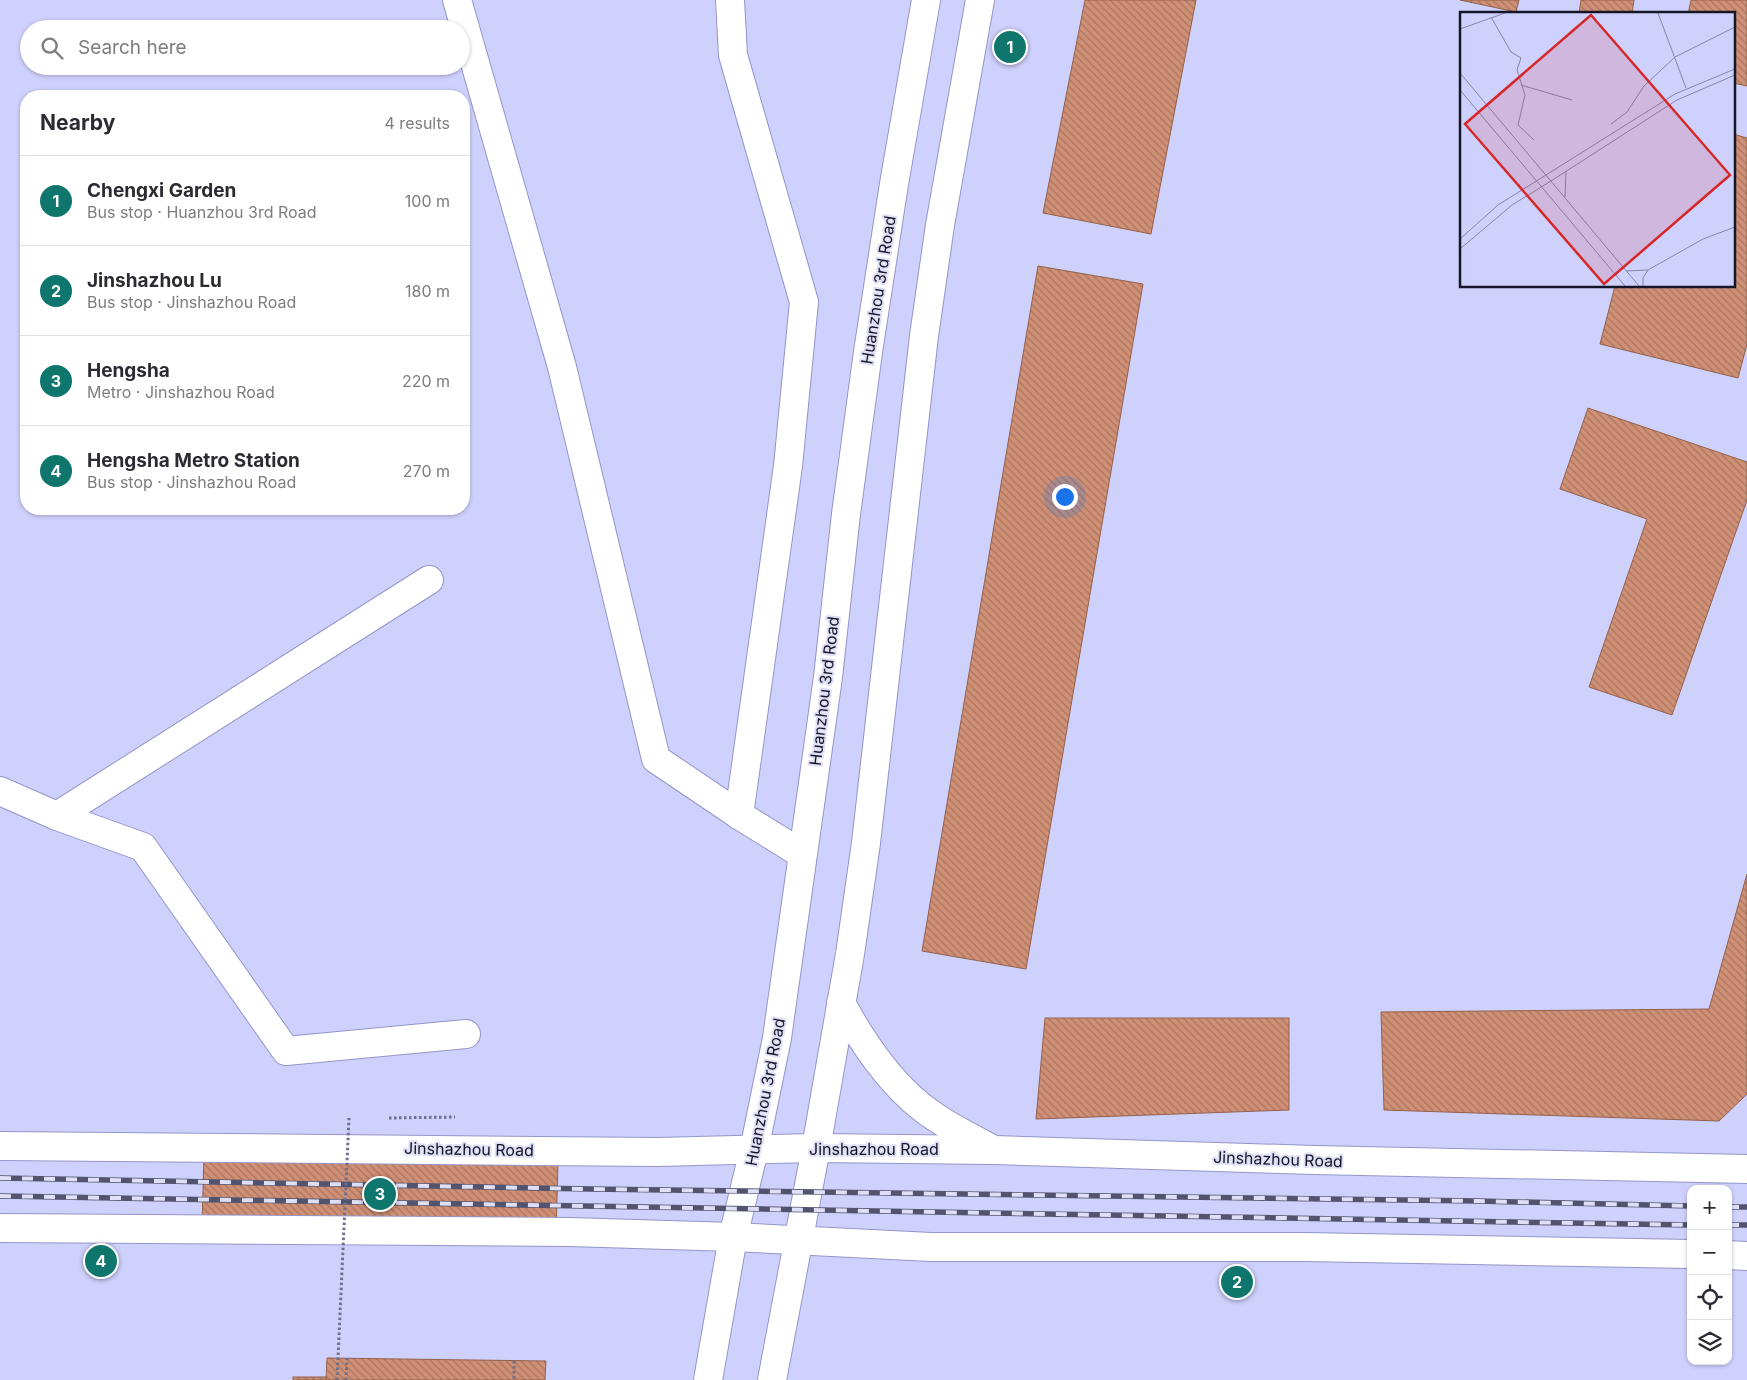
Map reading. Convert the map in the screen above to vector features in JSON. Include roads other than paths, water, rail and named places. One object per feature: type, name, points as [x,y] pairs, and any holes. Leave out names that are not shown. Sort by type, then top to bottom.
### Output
[{"type":"street","points":[[457,0],[463,20]]},
{"type":"street","points":[[730,0],[733,55],[804,302],[788,466],[739,815]]},
{"type":"street","name":"Huanzhou 3rd Road","points":[[708,1380],[733,1237],[754,1150],[777,1038],[828,678],[846,514],[868,352],[926,0]]},
{"type":"street","points":[[772,1380],[816,1148],[866,843],[924,336],[940,225],[980,0]]},
{"type":"street","points":[[470,45],[562,367],[656,759],[739,815],[802,854]]},
{"type":"street","points":[[57,816],[429,580]]},
{"type":"street","points":[[0,791],[57,816],[143,847],[286,1051],[466,1034]]},
{"type":"street","points":[[841,1003],[855,1029],[873,1055],[891,1078],[912,1099],[954,1128],[994,1150]]},
{"type":"street","name":"Jinshazhou Road","points":[[0,1146],[648,1152],[816,1148],[994,1150],[1747,1169]]},
{"type":"street","points":[[0,1228],[570,1232],[733,1237],[931,1247],[1305,1246],[1687,1254]]},
{"type":"street","points":[[1732,1255],[1747,1256]]},
{"type":"railway","points":[[0,1178],[1687,1206]]},
{"type":"railway","points":[[0,1196],[1687,1225]]},
{"type":"railway","points":[[1732,1207],[1747,1207]]},
{"type":"railway","points":[[1732,1225],[1747,1225]]},
{"type":"place","name":"Chengxi Garden","points":[[1010,47]]},
{"type":"place","name":"Hengsha","points":[[380,1194]]},
{"type":"place","name":"Hengsha Metro Station","points":[[101,1261]]},
{"type":"place","name":"Jinshazhou Lu","points":[[1237,1282]]}]
